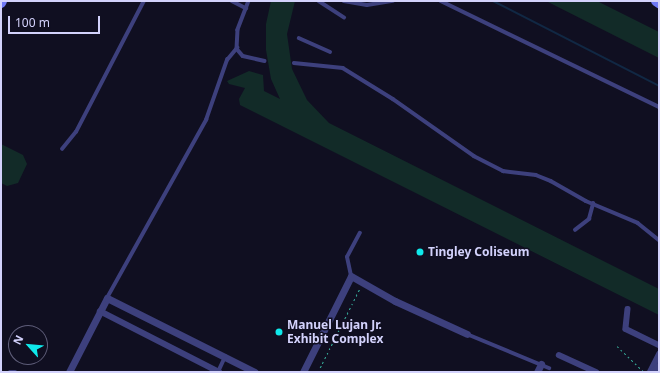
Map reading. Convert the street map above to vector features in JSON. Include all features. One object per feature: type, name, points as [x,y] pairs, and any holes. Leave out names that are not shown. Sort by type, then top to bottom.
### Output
[{"type":"street","points":[[303,372],[351,276],[395,301],[467,334]]},
{"type":"street","points":[[68,372],[107,298],[255,372]]},
{"type":"street","points":[[628,309],[626,329],[659,345]]},
{"type":"street","points":[[100,311],[218,372]]},
{"type":"street","points":[[651,372],[659,354]]},
{"type":"street","points":[[559,355],[596,372]]},
{"type":"street","points":[[537,372],[541,364]]},
{"type":"street","points":[[651,372],[659,366]]},
{"type":"lane","points":[[62,149],[76,132],[144,1]]},
{"type":"lane","points":[[232,1],[246,8]]},
{"type":"lane","points":[[107,298],[206,120],[227,60],[237,48],[238,30],[249,1]]},
{"type":"lane","points":[[320,1],[344,17]]},
{"type":"lane","points":[[344,1],[367,5],[376,2],[393,1]]},
{"type":"lane","points":[[440,1],[659,107]]},
{"type":"lane","points":[[299,38],[330,52]]},
{"type":"lane","points":[[237,48],[243,56],[264,61]]},
{"type":"lane","points":[[294,63],[343,68],[393,99],[474,156],[503,171],[536,175],[593,204],[638,223],[659,240]]},
{"type":"lane","points":[[575,230],[589,219],[593,204]]},
{"type":"lane","points":[[351,276],[347,257],[360,233]]},
{"type":"lane","points":[[467,334],[549,368]]},
{"type":"lane","points":[[218,372],[225,357]]},
{"type":"lane","points":[[10,372],[15,372]]},
{"type":"path","points":[[318,372],[363,282]]},
{"type":"path","points":[[617,346],[644,372]]},
{"type":"green space","points":[[271,1],[295,1],[287,34],[292,69],[307,100],[329,123],[659,289],[659,315],[240,105],[239,99],[245,88],[229,84],[227,81],[249,71],[263,75],[264,91],[280,99],[271,79],[266,50],[266,24]]},
{"type":"green space","points":[[546,1],[597,1],[659,32],[659,58]]},
{"type":"green space","points":[[1,144],[23,155],[27,164],[18,183],[7,186],[1,183]]},
{"type":"waterway","points":[[493,1],[659,86]]},
{"type":"place","name":"Tingley Coliseum","points":[[420,252]]},
{"type":"place","name":"Manuel Lujan Jr. Exhibit Complex","points":[[279,332]]}]
